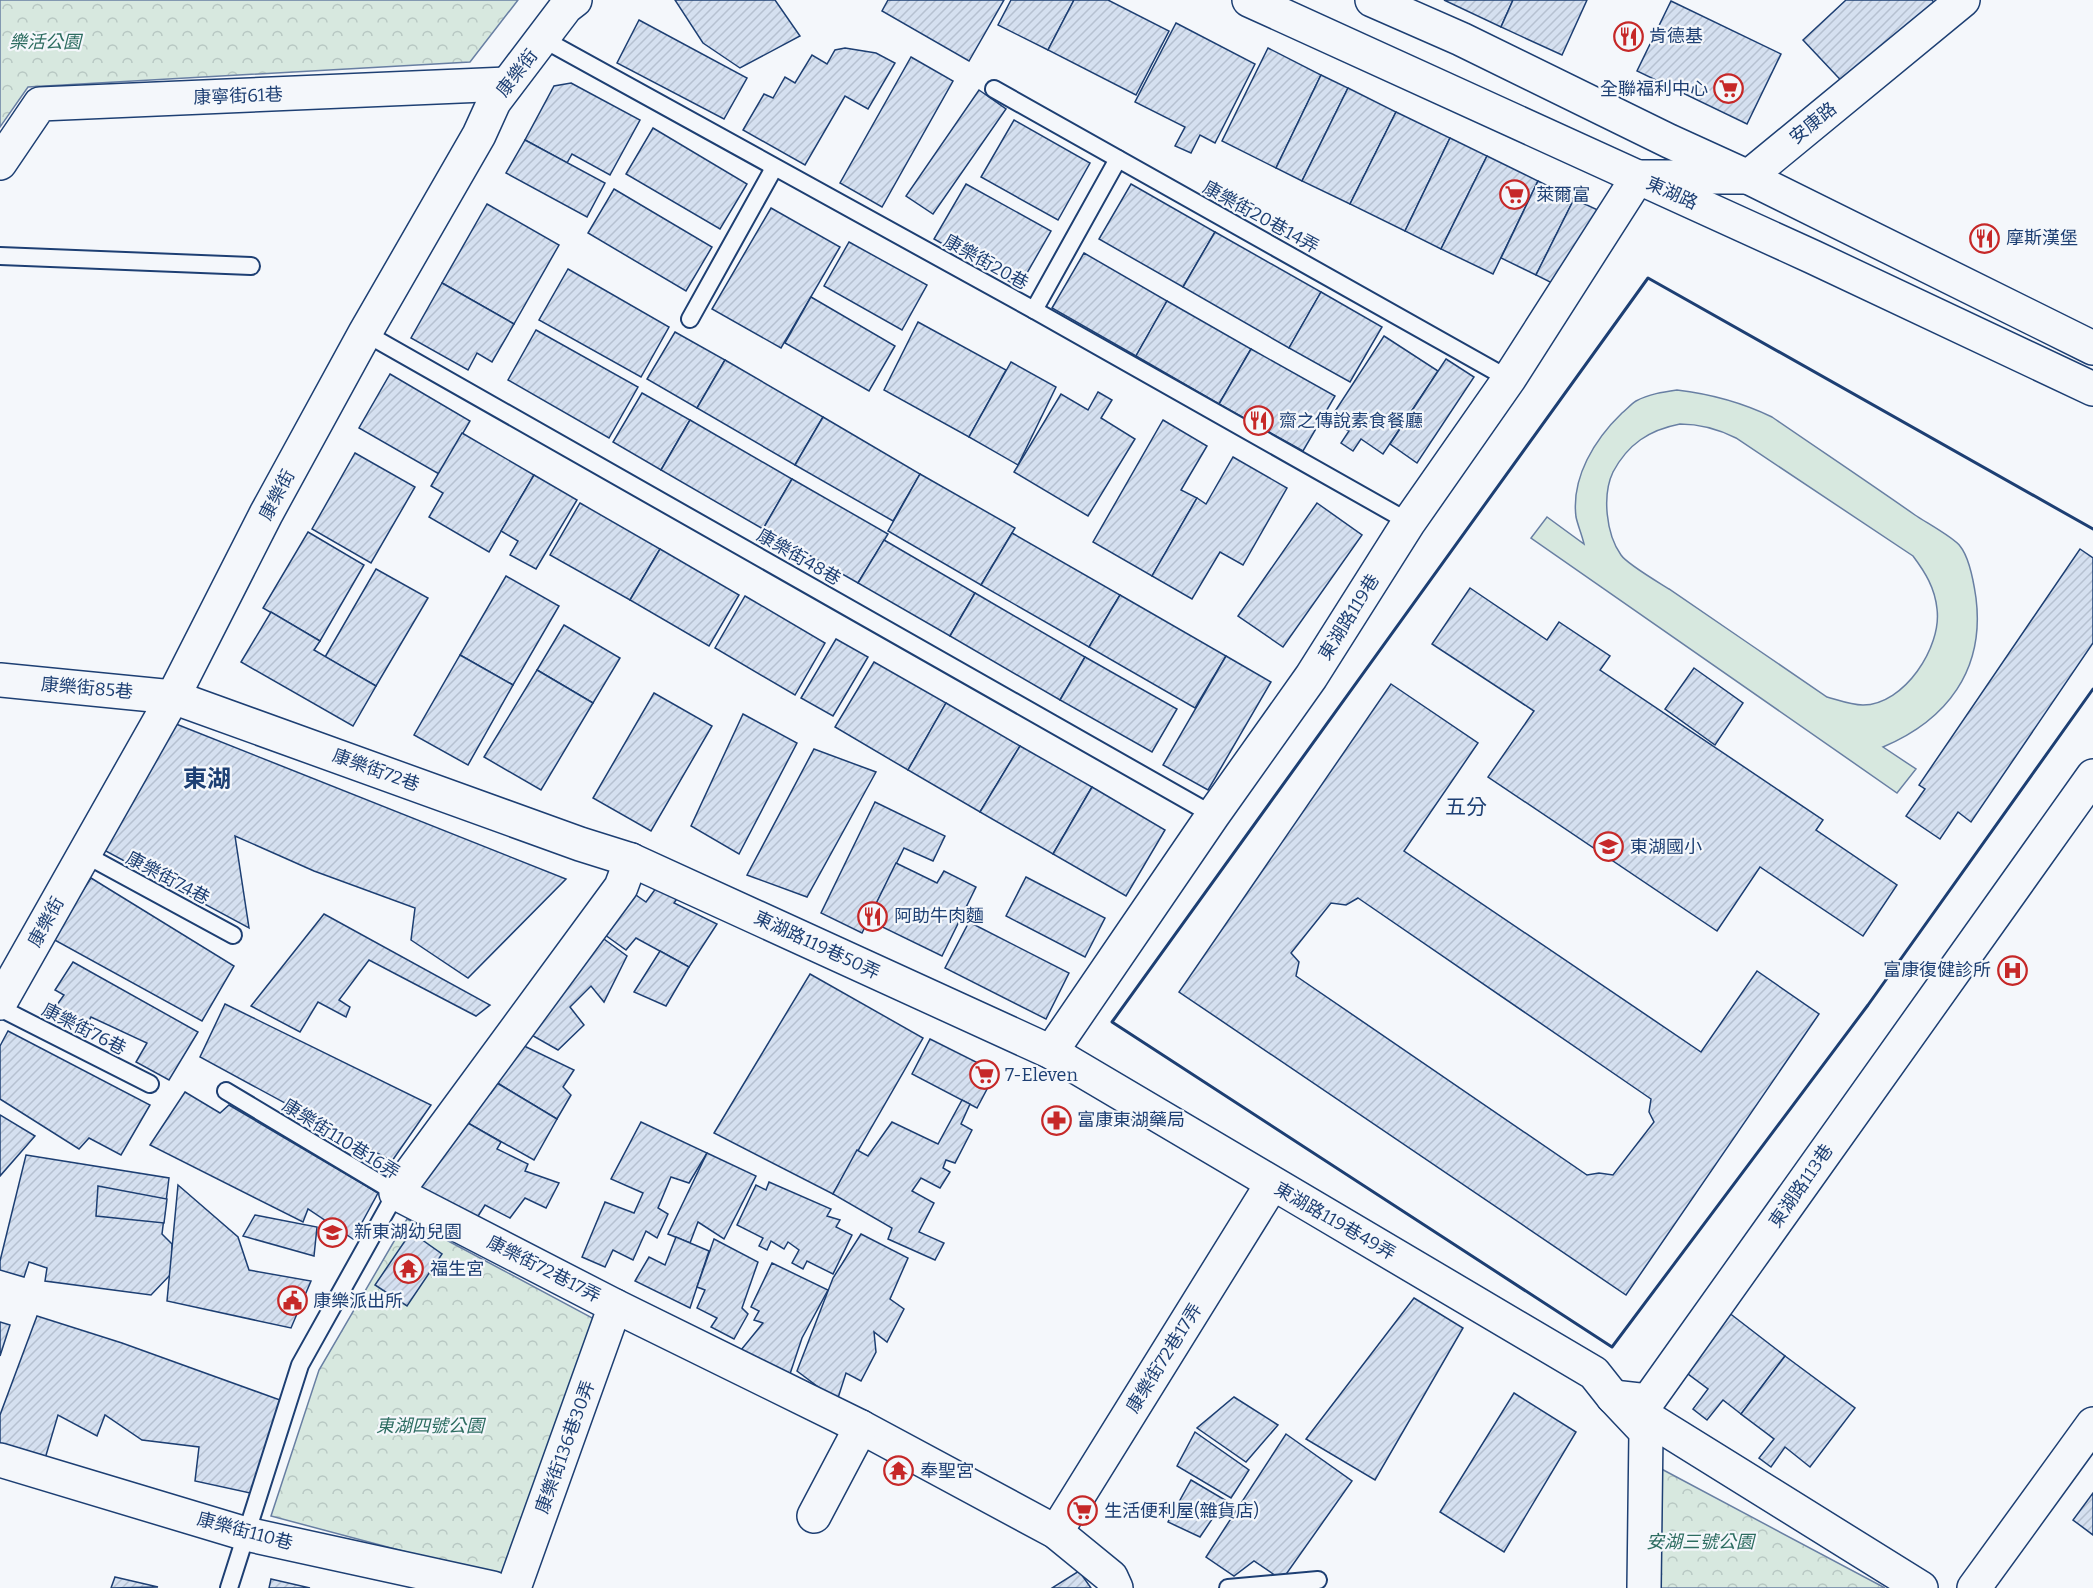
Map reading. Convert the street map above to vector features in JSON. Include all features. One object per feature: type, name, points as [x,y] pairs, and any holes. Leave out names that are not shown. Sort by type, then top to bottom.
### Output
[{"type":"street","name":"康樂街","points":[[0,1003],[173,697],[266,514],[365,333],[473,145],[494,102],[566,7],[575,0]]},
{"type":"street","name":"東湖路","points":[[1249,0],[1813,257],[2093,389]]},
{"type":"street","points":[[1371,0],[1461,39],[1748,177],[2093,348]]},
{"type":"street","name":"安康路","points":[[1748,177],[1963,0]]},
{"type":"street","name":"康寧街61巷","points":[[0,163],[40,104],[507,84]]},
{"type":"street","points":[[1638,177],[1748,177]]},
{"type":"street","name":"東湖路119巷","points":[[1051,1052],[1213,815],[1311,677],[1409,522],[1509,379],[1638,177]]},
{"type":"street","name":"康樂街85巷","points":[[0,680],[173,697]]},
{"type":"street","name":"康樂街72巷","points":[[173,697],[580,844]]},
{"type":"street","name":"東湖路113巷","points":[[1613,1397],[1648,1401],[2093,776]]},
{"type":"street","name":"東湖路119巷50弄","points":[[580,844],[631,860],[1051,1052]]},
{"type":"street","points":[[396,1193],[621,887],[631,860]]},
{"type":"street","name":"東湖路119巷49弄","points":[[1051,1052],[1594,1373],[1613,1397]]},
{"type":"street","name":"康樂街72巷17弄","points":[[1056,1532],[1272,1184]]},
{"type":"street","name":"康樂街72巷17弄","points":[[396,1193],[615,1306],[861,1427],[1056,1532],[1111,1577],[1116,1588]]},
{"type":"street","name":"康樂街136巷30弄","points":[[514,1588],[615,1306]]},
{"type":"street","points":[[1613,1397],[1646,1432],[1644,1588]]},
{"type":"street","points":[[1613,1397],[1921,1588]]},
{"type":"street","points":[[1974,1588],[2093,1424]]},
{"type":"street","points":[[814,1516],[861,1427]]},
{"type":"street","name":"康樂街110巷","points":[[0,1460],[246,1534],[493,1588]]},
{"type":"lane","name":"康樂街20巷","points":[[543,39],[1034,310],[1409,522]]},
{"type":"lane","name":"康樂街20巷14弄","points":[[994,88],[1509,379]]},
{"type":"lane","points":[[1034,310],[1118,159]]},
{"type":"lane","points":[[690,319],[774,168]]},
{"type":"lane","points":[[0,256],[250,266]]},
{"type":"lane","name":"康樂街48巷","points":[[365,333],[1213,815]]},
{"type":"lane","name":"康樂街74巷","points":[[84,854],[234,935]]},
{"type":"lane","name":"康樂街76巷","points":[[0,1008],[150,1084]]},
{"type":"lane","name":"康樂街110巷16弄","points":[[226,1091],[396,1193],[300,1365],[229,1588]]},
{"type":"lane","points":[[1228,1588],[1318,1580]]},
{"type":"green space","name":"樂活公園","points":[[0,0],[518,0],[470,62],[28,87],[0,127]]},
{"type":"green space","points":[[1677,390],[1726,399],[1772,417],[1951,538],[1963,551],[1971,571],[1976,598],[1977,624],[1974,648],[1967,670],[1957,689],[1943,707],[1906,736],[1883,747],[1916,769],[1897,793],[1531,538],[1547,517],[1584,544],[1576,517],[1575,502],[1581,473],[1594,447],[1612,423],[1634,402],[1651,395]],"holes":[[[1680,424],[1709,428],[1736,438],[1913,556],[1932,587],[1936,601],[1937,624],[1927,656],[1906,685],[1893,695],[1878,702],[1863,705],[1827,697],[1624,559],[1612,536],[1607,514],[1607,492],[1613,472],[1625,454],[1640,440],[1649,434]]]},
{"type":"green space","name":"東湖四號公園","points":[[407,1219],[598,1321],[508,1579],[271,1516],[319,1370]]},
{"type":"green space","name":"安湖三號公園","points":[[1654,1465],[1885,1588],[1652,1588]]},
{"type":"building","points":[[675,0],[775,0],[800,36],[740,68],[703,43]]},
{"type":"building","points":[[888,0],[1004,0],[969,61],[882,11]]},
{"type":"building","points":[[1011,0],[1074,0],[1048,50],[998,25]]},
{"type":"building","points":[[1074,0],[1108,0],[1169,31],[1136,95],[1048,50]]},
{"type":"building","points":[[1444,0],[1513,0],[1501,27]]},
{"type":"building","points":[[1513,0],[1587,0],[1562,55],[1501,27]]},
{"type":"building","points":[[1846,0],[1932,0],[1940,9],[1851,91],[1803,40]]},
{"type":"building","points":[[1671,1],[1781,54],[1747,124],[1637,71]]},
{"type":"building","points":[[639,20],[747,78],[724,119],[617,63]]},
{"type":"building","points":[[1176,23],[1255,64],[1215,143],[1200,135],[1191,153],[1175,146],[1185,127],[1135,102]]},
{"type":"building","points":[[845,48],[876,53],[895,63],[868,109],[845,96],[805,165],[743,130],[764,94],[773,98],[785,77],[795,83],[812,55],[827,64],[835,50]]},
{"type":"building","points":[[1268,48],[1321,75],[1276,168],[1222,141]]},
{"type":"building","points":[[911,57],[953,81],[882,207],[840,183]]},
{"type":"building","points":[[1321,75],[1348,88],[1302,181],[1276,168]]},
{"type":"building","points":[[571,83],[640,120],[610,175],[572,154],[567,163],[525,140],[554,86]]},
{"type":"building","points":[[1348,88],[1396,112],[1350,204],[1302,181]]},
{"type":"building","points":[[979,90],[1006,109],[933,214],[906,196]]},
{"type":"building","points":[[1396,112],[1450,138],[1405,231],[1350,204]]},
{"type":"building","points":[[1014,120],[1090,163],[1058,220],[981,177]]},
{"type":"building","points":[[653,128],[747,184],[720,229],[626,174]]},
{"type":"building","points":[[1450,138],[1487,156],[1441,249],[1405,231]]},
{"type":"building","points":[[525,140],[605,183],[587,217],[506,173]]},
{"type":"building","points":[[1487,156],[1538,181],[1493,274],[1441,249]]},
{"type":"building","points":[[1538,181],[1574,199],[1536,275],[1501,258]]},
{"type":"building","points":[[966,184],[1051,231],[1019,287],[934,239]]},
{"type":"building","points":[[1131,184],[1215,232],[1183,287],[1099,239]]},
{"type":"building","points":[[614,189],[712,247],[686,291],[588,233]]},
{"type":"building","points":[[1574,199],[1600,211],[1562,288],[1536,275]]},
{"type":"building","points":[[487,204],[559,245],[514,324],[442,283]]},
{"type":"building","points":[[771,208],[840,247],[781,348],[712,309]]},
{"type":"building","points":[[1215,232],[1321,292],[1289,348],[1183,287]]},
{"type":"building","points":[[849,242],[927,285],[902,330],[824,286]]},
{"type":"building","points":[[1084,253],[1167,301],[1136,356],[1052,308]]},
{"type":"building","points":[[568,269],[669,327],[641,377],[539,320]]},
{"type":"building","points":[[442,283],[514,324],[492,362],[477,353],[468,370],[411,338]]},
{"type":"building","points":[[1321,292],[1382,327],[1350,382],[1289,348]]},
{"type":"building","points":[[811,297],[895,346],[869,391],[785,343]]},
{"type":"building","points":[[1167,301],[1251,349],[1219,404],[1136,356]]},
{"type":"building","points":[[918,322],[1006,370],[969,437],[884,390]]},
{"type":"building","points":[[536,330],[638,387],[609,438],[508,380]]},
{"type":"building","points":[[675,332],[725,360],[697,408],[647,379]]},
{"type":"building","points":[[1384,336],[1438,371],[1383,454],[1361,439],[1353,451],[1341,443],[1349,431],[1330,419]]},
{"type":"building","points":[[1251,349],[1335,396],[1303,451],[1219,404]]},
{"type":"building","points":[[1446,359],[1474,377],[1417,463],[1390,444]]},
{"type":"building","points":[[725,360],[823,417],[795,465],[697,408]]},
{"type":"building","points":[[1011,362],[1056,387],[1018,465],[969,437]]},
{"type":"building","points":[[390,374],[470,421],[439,474],[359,428]]},
{"type":"building","points":[[1098,392],[1112,400],[1101,418],[1135,439],[1088,516],[1014,472],[1061,394],[1088,410]]},
{"type":"building","points":[[642,393],[690,420],[661,470],[613,442]]},
{"type":"building","points":[[823,417],[920,474],[893,521],[795,465]]},
{"type":"building","points":[[690,420],[792,479],[763,529],[661,470]]},
{"type":"building","points":[[1163,420],[1207,446],[1181,490],[1197,498],[1152,576],[1093,542]]},
{"type":"building","points":[[462,433],[534,475],[489,552],[429,517],[443,493],[431,486]]},
{"type":"building","points":[[355,453],[415,487],[371,563],[312,529]]},
{"type":"building","points":[[1233,457],[1287,488],[1243,565],[1220,552],[1192,599],[1152,576],[1197,498],[1206,504]]},
{"type":"building","points":[[920,474],[1015,528],[981,585],[888,531]]},
{"type":"building","points":[[534,475],[577,500],[536,569],[510,555],[518,541],[501,531]]},
{"type":"building","points":[[792,479],[888,534],[858,583],[763,529]]},
{"type":"building","points":[[580,503],[660,549],[630,600],[550,555]]},
{"type":"building","points":[[1317,503],[1362,535],[1283,647],[1238,616]]},
{"type":"building","points":[[308,532],[364,565],[320,641],[263,608]]},
{"type":"building","points":[[1012,533],[1120,595],[1089,647],[981,585]]},
{"type":"building","points":[[884,540],[975,593],[950,636],[858,583]]},
{"type":"building","points":[[660,549],[739,595],[709,646],[630,600]]},
{"type":"building","points":[[2080,549],[2093,558],[2093,643],[1971,822],[1958,812],[1940,839],[1906,816],[1925,789],[1919,785]]},
{"type":"building","points":[[376,569],[428,598],[376,686],[325,657]]},
{"type":"building","points":[[506,576],[559,606],[513,685],[460,655]]},
{"type":"building","points":[[1470,588],[1547,640],[1559,622],[1610,656],[1600,670],[1823,820],[1816,830],[1897,885],[1863,936],[1760,867],[1717,931],[1488,777],[1534,711],[1432,644]]},
{"type":"building","points":[[975,593],[1085,657],[1060,700],[950,636]]},
{"type":"building","points":[[1120,595],[1226,656],[1195,708],[1089,647]]},
{"type":"building","points":[[745,596],[825,643],[795,695],[715,648]]},
{"type":"building","points":[[271,612],[320,641],[314,650],[376,686],[353,726],[241,662]]},
{"type":"building","points":[[564,625],[620,658],[593,703],[537,670]]},
{"type":"building","points":[[836,639],[868,657],[833,716],[801,698]]},
{"type":"building","points":[[460,655],[513,685],[468,765],[414,735]]},
{"type":"building","points":[[1226,656],[1271,682],[1208,790],[1163,765]]},
{"type":"building","points":[[1085,657],[1177,709],[1152,752],[1060,700]]},
{"type":"building","points":[[874,662],[946,703],[908,770],[835,727]]},
{"type":"building","points":[[1694,668],[1743,703],[1715,745],[1665,709]]},
{"type":"building","points":[[537,670],[593,703],[541,790],[484,757]]},
{"type":"building","points":[[1391,684],[1478,743],[1404,851],[1701,1052],[1757,971],[1819,1014],[1626,1295],[1179,992]],"holes":[[[1358,898],[1651,1099],[1649,1112],[1654,1122],[1613,1175],[1599,1173],[1587,1175],[1296,976],[1299,962],[1291,953],[1331,903],[1346,905]]]},
{"type":"building","points":[[654,693],[712,726],[651,831],[593,798]]},
{"type":"building","points":[[946,703],[1020,746],[980,812],[908,770]]},
{"type":"building","points":[[743,714],[797,743],[739,854],[691,826]]},
{"type":"building","points":[[171,722],[566,879],[468,978],[411,940],[415,908],[314,871],[235,836],[249,928],[102,849]]},
{"type":"building","points":[[1020,746],[1092,787],[1053,854],[980,812]]},
{"type":"building","points":[[814,749],[876,772],[807,897],[747,875]]},
{"type":"building","points":[[1092,787],[1165,830],[1126,896],[1053,854]]},
{"type":"building","points":[[875,802],[945,836],[933,861],[904,848],[862,933],[821,913]]},
{"type":"building","points":[[896,863],[937,883],[944,871],[976,887],[942,956],[868,920]]},
{"type":"building","points":[[1026,877],[1105,918],[1085,957],[1006,916]]},
{"type":"building","points":[[91,878],[234,966],[202,1021],[51,938]]},
{"type":"building","points":[[662,880],[683,890],[674,903],[717,924],[689,967],[636,938],[626,950],[594,927],[630,891],[646,902]]},
{"type":"building","points":[[324,914],[490,1005],[476,1016],[369,960],[339,1000],[350,1007],[346,1017],[318,1002],[300,1032],[251,1006]]},
{"type":"building","points":[[969,922],[1069,973],[1046,1019],[945,968]]},
{"type":"building","points":[[593,931],[627,956],[604,1002],[591,986],[570,1007],[584,1025],[558,1050],[521,1029]]},
{"type":"building","points":[[660,951],[689,967],[666,1006],[634,992]]},
{"type":"building","points":[[73,962],[198,1032],[169,1080],[136,1062],[147,1043],[91,1017],[82,1034],[49,1016],[64,995],[55,990]]},
{"type":"building","points":[[810,974],[923,1038],[833,1194],[714,1133]]},
{"type":"building","points":[[225,1004],[431,1105],[392,1161],[200,1057]]},
{"type":"building","points":[[8,1031],[150,1105],[121,1155],[89,1138],[79,1149],[0,1099],[0,1046]]},
{"type":"building","points":[[930,1039],[996,1072],[977,1108],[912,1074]]},
{"type":"building","points":[[518,1043],[574,1070],[563,1087],[571,1095],[557,1119],[491,1079]]},
{"type":"building","points":[[497,1083],[557,1119],[534,1160],[457,1117],[482,1086],[491,1093]]},
{"type":"building","points":[[185,1092],[220,1113],[229,1105],[378,1193],[353,1239],[308,1209],[303,1222],[150,1145]]},
{"type":"building","points":[[962,1100],[970,1104],[961,1124],[972,1130],[955,1163],[946,1160],[943,1168],[950,1172],[940,1188],[921,1178],[912,1191],[934,1203],[919,1232],[944,1243],[935,1260],[888,1239],[892,1228],[833,1194],[857,1150],[868,1156],[892,1122],[938,1144]]},
{"type":"building","points":[[0,1115],[35,1136],[0,1176]]},
{"type":"building","points":[[641,1122],[707,1153],[689,1183],[671,1177],[658,1208],[668,1214],[657,1238],[646,1231],[633,1260],[613,1250],[605,1267],[582,1257],[605,1202],[634,1213],[643,1193],[611,1179]]},
{"type":"building","points":[[468,1123],[501,1142],[497,1149],[528,1164],[525,1171],[559,1183],[546,1208],[525,1198],[510,1218],[485,1205],[475,1221],[419,1187]]},
{"type":"building","points":[[707,1153],[756,1176],[724,1239],[698,1222],[690,1243],[668,1234]]},
{"type":"building","points":[[26,1155],[169,1178],[162,1234],[172,1244],[172,1273],[151,1295],[45,1281],[47,1268],[29,1262],[24,1277],[0,1270],[0,1261]]},
{"type":"building","points":[[769,1182],[831,1209],[827,1216],[840,1220],[836,1227],[852,1235],[833,1274],[807,1261],[803,1269],[792,1263],[799,1250],[788,1242],[784,1249],[771,1241],[767,1250],[759,1246],[763,1238],[737,1225],[756,1185],[766,1190]]},
{"type":"building","points":[[178,1185],[238,1237],[249,1270],[311,1281],[291,1328],[167,1301]]},
{"type":"building","points":[[98,1186],[167,1199],[164,1223],[96,1216]]},
{"type":"building","points":[[255,1215],[317,1227],[314,1256],[243,1236]]},
{"type":"building","name":"福生宮","points":[[411,1232],[442,1254],[407,1306],[375,1285]]},
{"type":"building","points":[[861,1234],[908,1258],[890,1299],[904,1309],[887,1342],[874,1332],[876,1352],[861,1381],[846,1373],[837,1401],[797,1371],[833,1278]]},
{"type":"building","points":[[676,1237],[709,1251],[690,1308],[635,1281],[649,1257],[665,1265]]},
{"type":"building","points":[[714,1239],[758,1262],[742,1308],[748,1314],[734,1339],[711,1327],[717,1318],[697,1308],[705,1290],[697,1287]]},
{"type":"building","points":[[772,1263],[828,1290],[802,1338],[789,1377],[741,1350],[763,1323],[754,1320],[759,1311],[751,1307]]},
{"type":"building","points":[[1414,1298],[1463,1328],[1375,1480],[1306,1439]]},
{"type":"building","points":[[1728,1312],[1785,1356],[1741,1414],[1723,1400],[1707,1420],[1693,1409],[1708,1389],[1684,1371]]},
{"type":"building","points":[[37,1316],[122,1343],[280,1400],[259,1495],[195,1481],[199,1447],[142,1440],[105,1415],[97,1436],[58,1415],[44,1462],[0,1450],[0,1415]]},
{"type":"building","points":[[0,1322],[10,1325],[0,1356]]},
{"type":"building","points":[[1785,1356],[1855,1408],[1810,1467],[1785,1447],[1771,1467],[1759,1458],[1774,1439],[1741,1414]]},
{"type":"building","points":[[1514,1393],[1576,1432],[1504,1552],[1440,1512]]},
{"type":"building","points":[[1234,1397],[1278,1425],[1246,1462],[1197,1428]]},
{"type":"building","points":[[1195,1432],[1249,1470],[1231,1498],[1177,1466]]},
{"type":"building","points":[[1286,1434],[1352,1481],[1282,1580],[1254,1561],[1234,1576],[1206,1557]]},
{"type":"building","points":[[1191,1480],[1225,1500],[1200,1537],[1168,1522]]},
{"type":"building","points":[[2093,1493],[2093,1535],[2073,1520]]},
{"type":"building","points":[[1079,1571],[1091,1588],[1052,1588]]},
{"type":"building","points":[[115,1577],[158,1587],[111,1588]]},
{"type":"building","points":[[271,1579],[310,1588],[269,1588]]},
{"type":"wall","points":[[2093,529],[1648,278],[1112,1022],[1612,1347],[1868,1005],[2093,689]]},
{"type":"place","name":"肯德基","points":[[1628,36]]},
{"type":"place","name":"全聯福利中心","points":[[1729,89]]},
{"type":"place","name":"萊爾富","points":[[1515,195]]},
{"type":"place","name":"摩斯漢堡","points":[[1985,238]]},
{"type":"place","name":"齋之傳說素食餐廳","points":[[1258,421]]},
{"type":"place","name":"東湖國小","points":[[1609,847]]},
{"type":"place","name":"阿助牛肉麵","points":[[873,916]]},
{"type":"place","name":"富康復健診所","points":[[2012,970]]},
{"type":"place","name":"7-Eleven","points":[[984,1075]]},
{"type":"place","name":"富康東湖藥局","points":[[1056,1120]]},
{"type":"place","name":"新東湖幼兒園","points":[[333,1232]]},
{"type":"place","name":"福生宮","points":[[409,1269]]},
{"type":"place","name":"康樂派出所","points":[[292,1301]]},
{"type":"place","name":"奉聖宮","points":[[899,1471]]},
{"type":"place","name":"生活便利屋(雜貨店)","points":[[1083,1511]]},
{"type":"district","name":"東湖","points":[[207,779]]},
{"type":"district","name":"五分","points":[[1466,807]]}]
